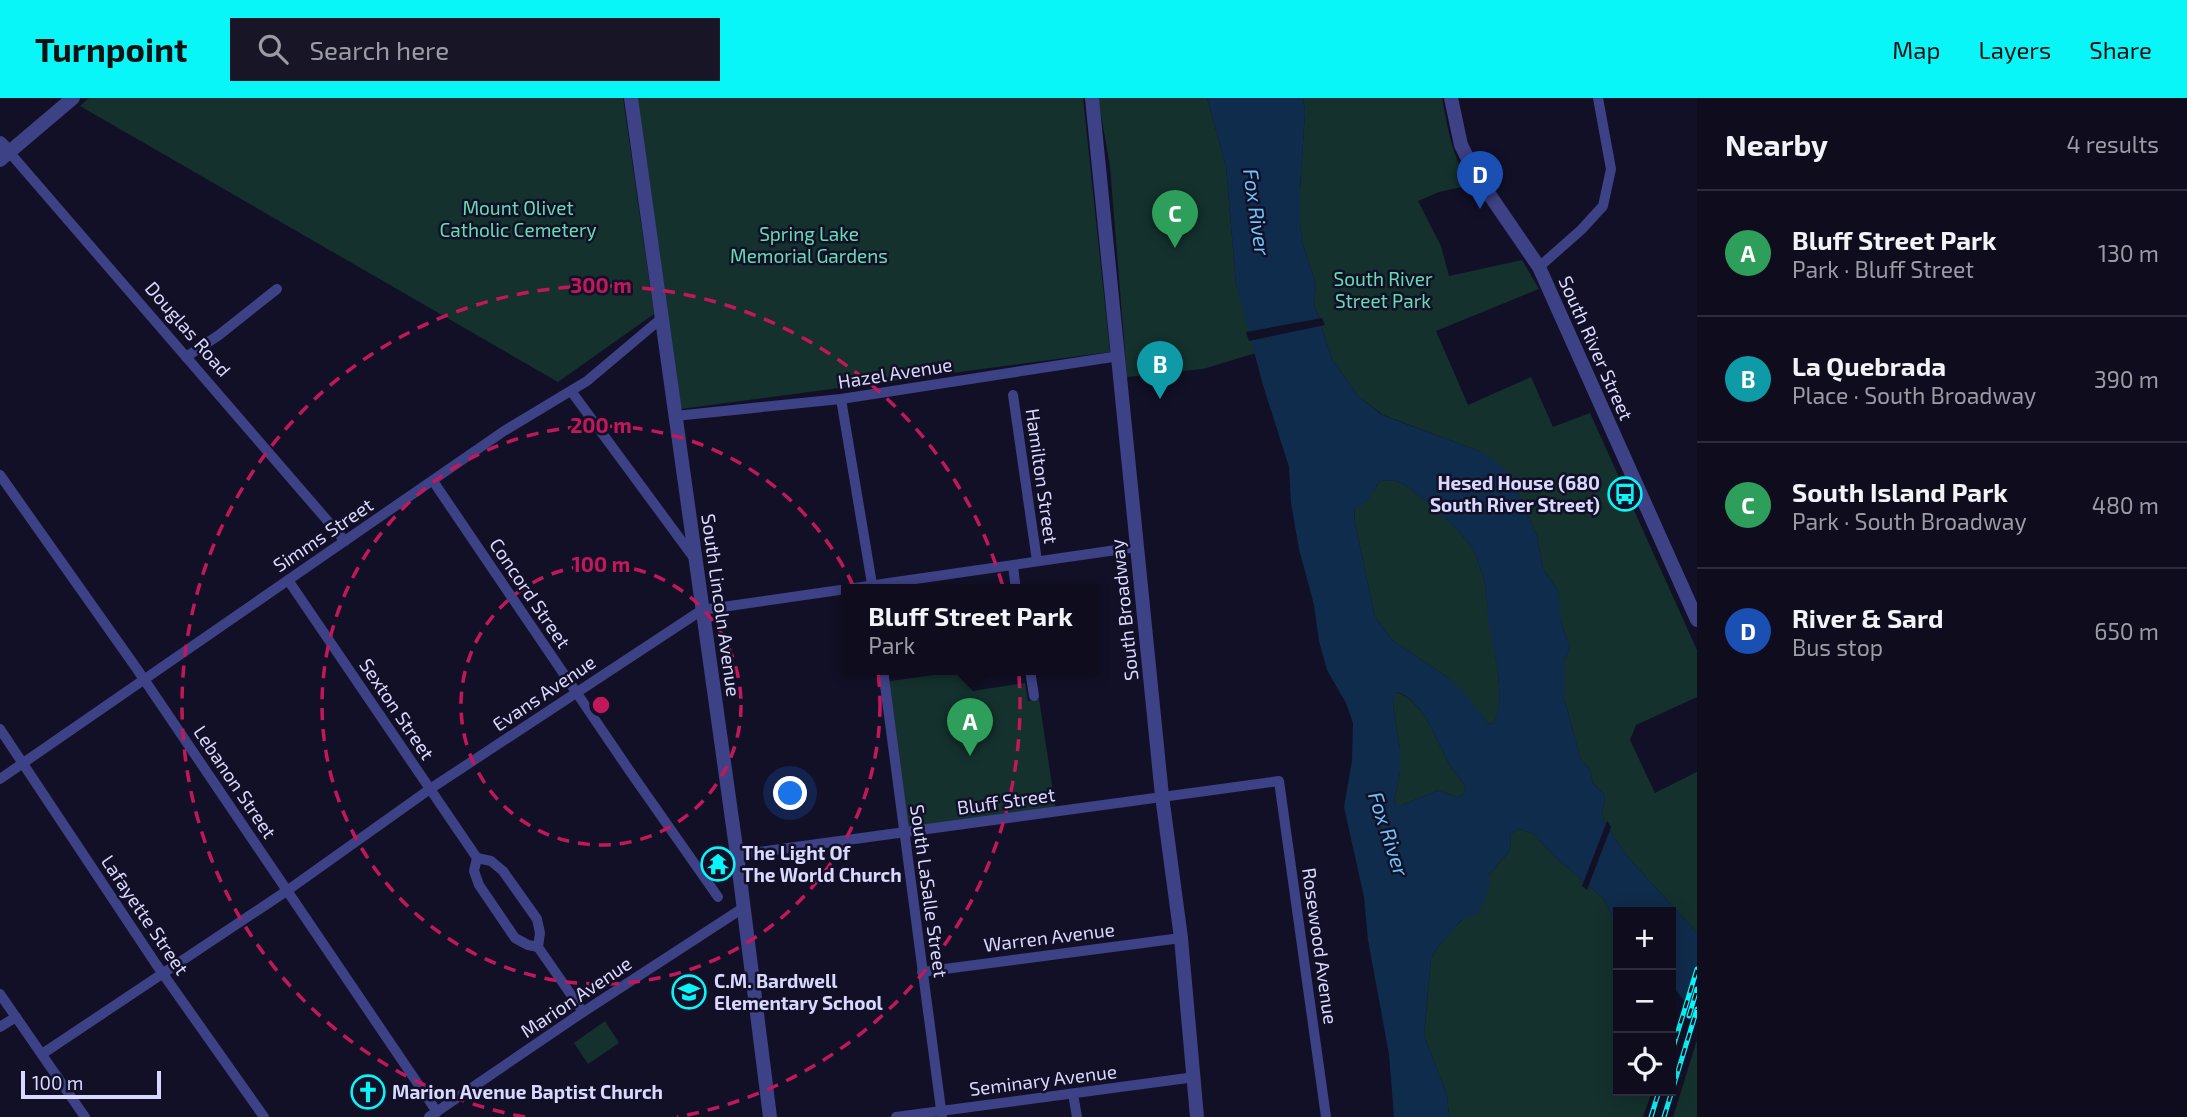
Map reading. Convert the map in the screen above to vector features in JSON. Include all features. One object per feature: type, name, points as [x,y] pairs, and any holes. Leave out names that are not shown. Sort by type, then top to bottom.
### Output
[{"type":"street","points":[[3,152],[73,98]]},
{"type":"street","name":"South Lincoln Avenue","points":[[631,98],[737,855],[770,1117]]},
{"type":"street","name":"South Broadway","points":[[1092,98],[1162,796],[1181,938],[1197,1117]]},
{"type":"street","name":"South River Street","points":[[1451,98],[1461,145],[1476,175],[1539,267],[1697,620]]},
{"type":"street","points":[[1539,267],[1581,230],[1603,206],[1611,169],[1598,98]]},
{"type":"street","name":"Douglas Road","points":[[3,152],[187,357],[345,541]]},
{"type":"street","points":[[187,357],[277,289]]},
{"type":"street","name":"Simms Street","points":[[0,779],[504,431],[587,381],[663,317]]},
{"type":"street","name":"Hazel Avenue","points":[[675,416],[843,404],[1119,356]]},
{"type":"street","points":[[571,391],[694,558]]},
{"type":"street","name":"Hamilton Street","points":[[1013,395],[1037,561]]},
{"type":"street","points":[[843,404],[873,584]]},
{"type":"street","name":"Lebanon Street","points":[[1,481],[144,679],[288,890],[433,1115]]},
{"type":"street","name":"Concord Street","points":[[433,481],[629,771],[718,897]]},
{"type":"street","name":"Evans Avenue","points":[[893,584],[1137,547]]},
{"type":"street","points":[[1013,566],[1015,584]]},
{"type":"street","name":"Sexton Street","points":[[288,580],[477,858],[491,861],[503,871],[537,919],[540,933],[538,947],[583,1012]]},
{"type":"street","name":"Evans Avenue","points":[[42,1054],[288,890],[430,789],[702,610],[841,591]]},
{"type":"street","name":"South LaSalle Street","points":[[884,675],[941,1114]]},
{"type":"street","points":[[1031,675],[1034,696]]},
{"type":"street","name":"Lafayette Street","points":[[0,729],[163,974],[264,1117]]},
{"type":"street","name":"Bluff Street","points":[[737,855],[1279,781]]},
{"type":"street","name":"Rosewood Avenue","points":[[1279,781],[1326,1117]]},
{"type":"street","name":"Sexton Street","points":[[477,858],[474,871],[479,885],[514,938],[528,946],[538,947]]},
{"type":"street","name":"Marion Avenue","points":[[433,1115],[583,1012],[743,908]]},
{"type":"street","name":"Warren Avenue","points":[[922,972],[1181,938]]},
{"type":"street","points":[[0,994],[85,1117]]},
{"type":"street","points":[[0,1027],[16,1017]]},
{"type":"street","name":"Seminary Avenue","points":[[896,1117],[941,1114],[1195,1077]]},
{"type":"street","points":[[1073,1094],[1077,1117]]},
{"type":"green space","name":"Mount Olivet Catholic Cemetery","points":[[89,98],[623,98],[654,314],[558,382],[80,106]]},
{"type":"green space","name":"Spring Lake Memorial Gardens","points":[[637,98],[1083,98],[1110,352],[681,409]]},
{"type":"green space","points":[[1098,98],[1207,98],[1226,166],[1236,284],[1256,353],[1203,369],[1127,377],[1110,166]]},
{"type":"green space","name":"South River Street Park","points":[[1303,98],[1442,98],[1455,154],[1471,185],[1439,192],[1418,201],[1441,246],[1449,276],[1522,260],[1539,289],[1436,331],[1468,405],[1531,377],[1553,427],[1590,413],[1697,650],[1697,697],[1636,725],[1630,740],[1655,793],[1697,772],[1697,933],[1626,855],[1604,822],[1602,813],[1605,798],[1593,783],[1590,769],[1581,761],[1565,701],[1565,659],[1570,648],[1560,618],[1560,599],[1557,589],[1543,569],[1537,536],[1511,477],[1479,451],[1383,415],[1358,396],[1332,359],[1314,303],[1316,285],[1302,241],[1300,190],[1305,112]]},
{"type":"green space","points":[[1394,480],[1424,499],[1446,519],[1471,546],[1476,557],[1485,586],[1498,674],[1499,704],[1492,724],[1488,723],[1447,677],[1392,640],[1375,617],[1355,523],[1355,507],[1367,501],[1380,481]]},
{"type":"green space","points":[[933,675],[969,675],[972,691],[1025,683],[1028,701],[1039,699],[1056,811],[903,834],[884,682]]},
{"type":"green space","points":[[1395,692],[1415,704],[1429,724],[1451,767],[1465,787],[1466,791],[1458,798],[1439,790],[1402,805],[1396,805],[1394,802],[1400,773],[1400,749],[1393,706]]},
{"type":"green space","points":[[1520,829],[1534,834],[1554,856],[1604,899],[1613,917],[1613,1096],[1650,1096],[1643,1117],[1449,1117],[1447,1095],[1424,1035],[1431,959],[1440,944],[1489,890],[1489,875],[1510,850],[1511,833]]},
{"type":"green space","points":[[605,1021],[619,1043],[588,1064],[574,1043]]},
{"type":"green space","points":[[1697,1040],[1697,1117],[1673,1117]]},
{"type":"water","name":"Fox River","points":[[1207,98],[1303,98],[1305,112],[1300,190],[1302,241],[1316,285],[1314,303],[1332,359],[1358,396],[1382,415],[1479,451],[1495,460],[1511,477],[1537,536],[1543,569],[1557,589],[1560,599],[1560,618],[1570,648],[1565,659],[1565,701],[1581,761],[1590,769],[1593,783],[1605,798],[1602,813],[1604,822],[1626,855],[1673,907],[1613,907],[1613,917],[1604,899],[1554,856],[1534,834],[1520,829],[1511,833],[1510,850],[1489,875],[1489,890],[1479,913],[1460,921],[1431,959],[1424,1035],[1447,1095],[1449,1117],[1394,1117],[1389,1054],[1368,940],[1364,897],[1344,807],[1352,761],[1353,723],[1346,703],[1327,670],[1319,641],[1314,605],[1299,549],[1291,503],[1289,467],[1263,385],[1236,284],[1226,166]],"holes":[[[1394,480],[1403,484],[1446,519],[1471,546],[1476,557],[1485,586],[1498,673],[1499,704],[1492,724],[1488,723],[1447,677],[1392,640],[1375,617],[1355,523],[1355,508],[1369,499],[1380,481]],[[1396,692],[1406,697],[1422,713],[1451,767],[1462,781],[1466,791],[1458,798],[1439,790],[1402,805],[1396,805],[1394,802],[1400,773],[1400,749],[1393,706]]]},
{"type":"water","points":[[1676,910],[1697,933],[1697,1017],[1676,990]]},
{"type":"pier","points":[[1322,318],[1325,325],[1249,341],[1246,332]]},
{"type":"pier","points":[[1607,821],[1611,827],[1587,890],[1582,886]]},
{"type":"pier","points":[[1697,968],[1697,1021],[1685,1008]]},
{"type":"railway","points":[[1676,1038],[1697,969]]},
{"type":"railway","points":[[1689,1016],[1697,989]]},
{"type":"railway","points":[[1664,1117],[1697,1009]]},
{"type":"railway","points":[[1651,1117],[1657,1096]]},
{"type":"place","name":"River & Sard","points":[[1480,209]]},
{"type":"place","name":"South Island Park","points":[[1175,248]]},
{"type":"place","name":"La Quebrada","points":[[1160,399]]},
{"type":"place","name":"Hesed House (680 South River Street)","points":[[1625,494]]},
{"type":"place","name":"Bluff Street Park","points":[[970,756]]},
{"type":"place","name":"The Light Of The World Church","points":[[718,864]]},
{"type":"place","name":"C.M. Bardwell Elementary School","points":[[689,992]]},
{"type":"place","name":"Marion Avenue Baptist Church","points":[[368,1092]]}]
